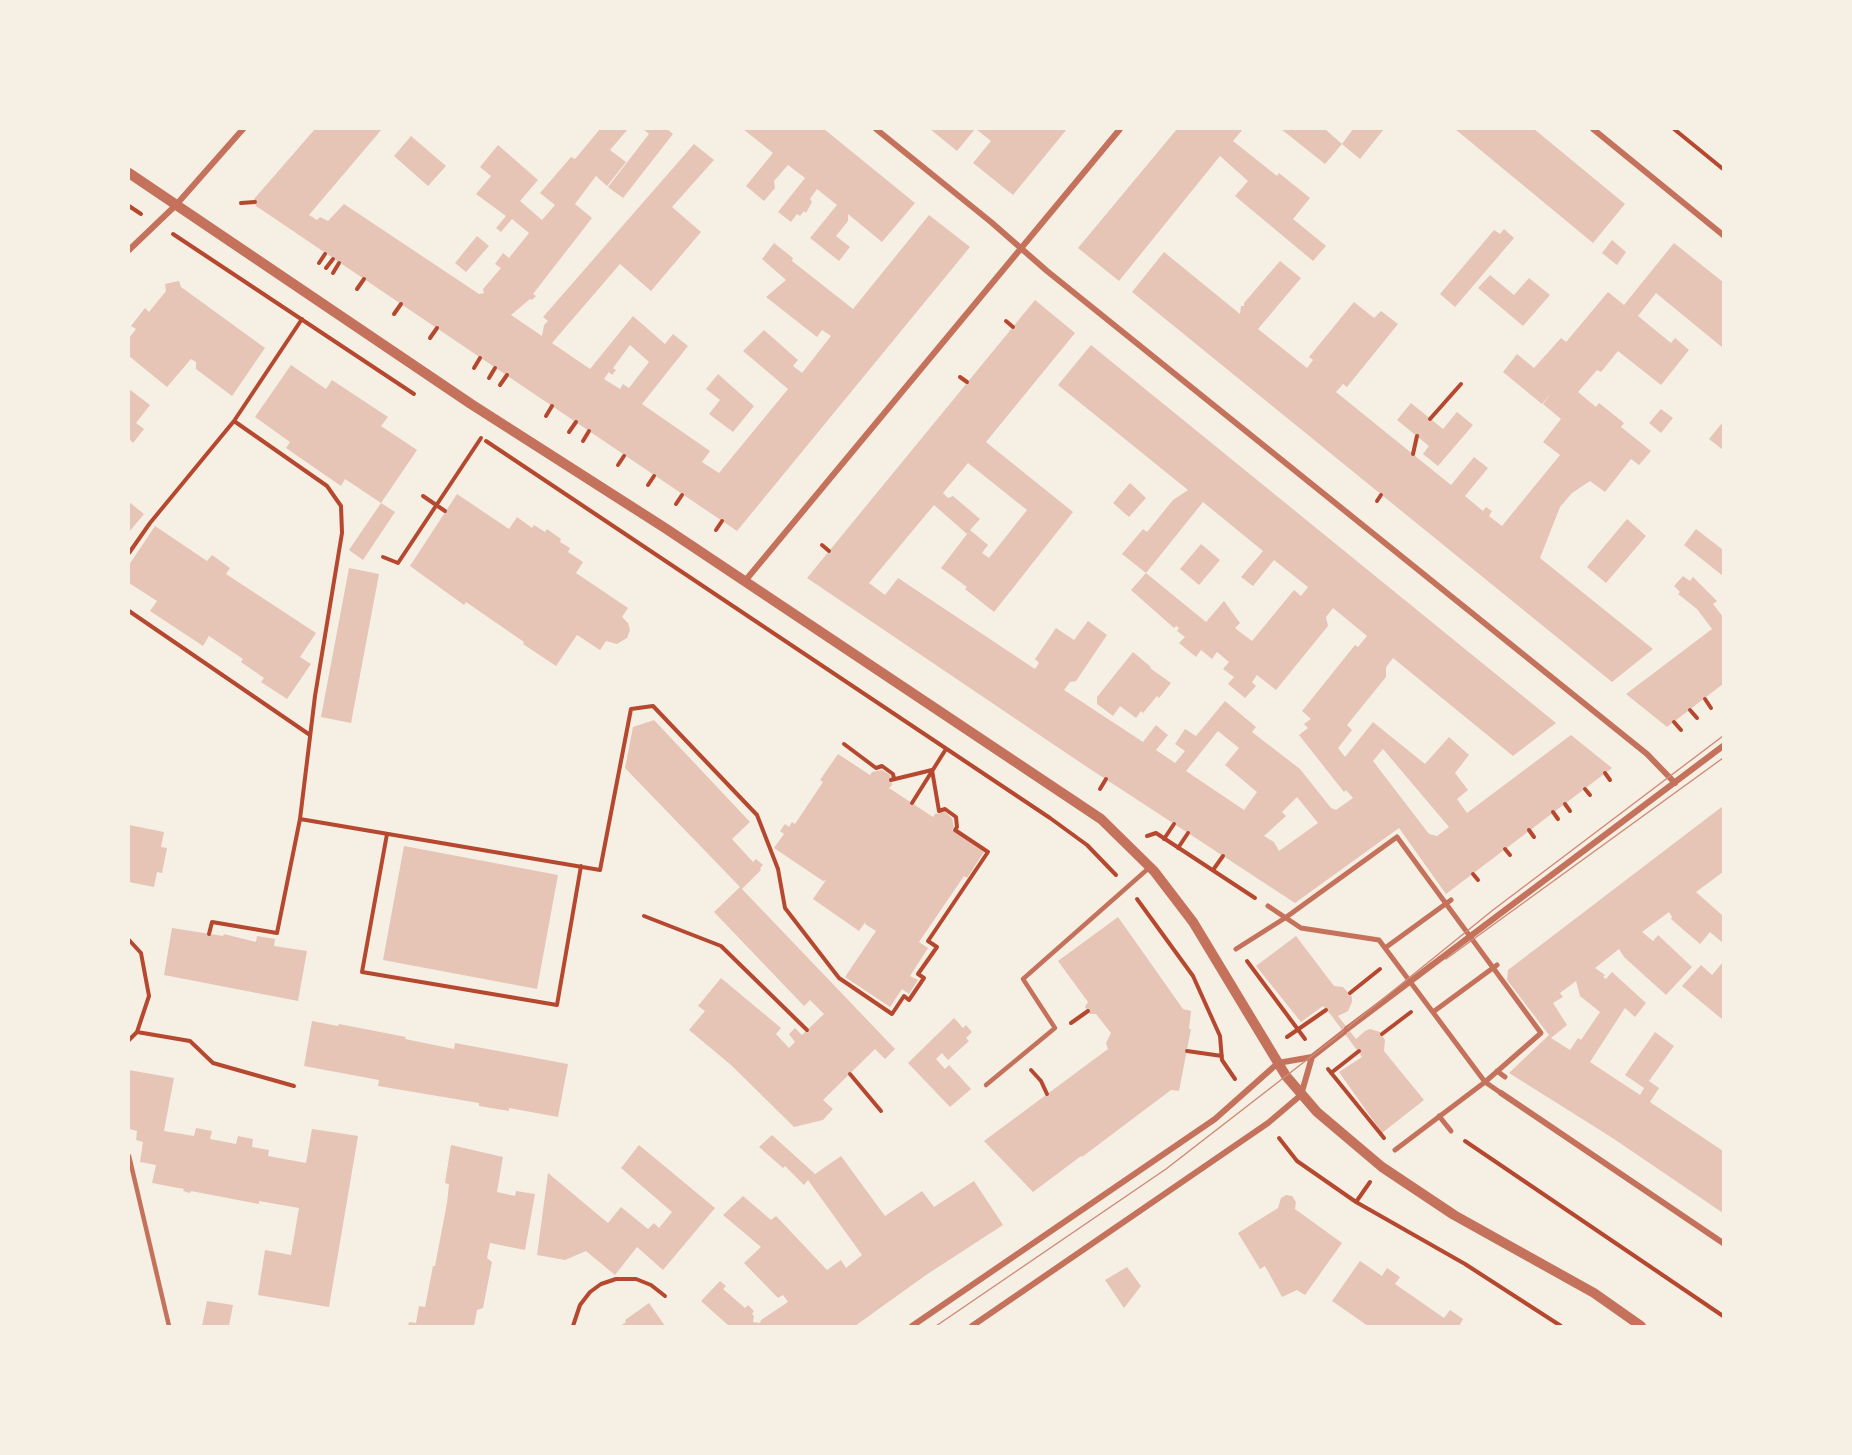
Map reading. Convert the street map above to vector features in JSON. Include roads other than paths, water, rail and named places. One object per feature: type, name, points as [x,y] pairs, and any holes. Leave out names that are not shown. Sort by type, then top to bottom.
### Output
[{"type":"street","points":[[129,249],[176,205],[243,129]]},
{"type":"street","points":[[876,129],[992,222],[1047,271],[1647,754],[1675,783]]},
{"type":"street","points":[[745,581],[1120,129]]},
{"type":"street","points":[[1593,129],[1723,235]]},
{"type":"street","points":[[129,173],[471,404],[745,581],[1101,819],[1150,867],[1193,922],[1286,1076],[1317,1112],[1382,1167],[1454,1215],[1594,1293],[1641,1326]]},
{"type":"street","points":[[912,1326],[1215,1119],[1278,1063],[1312,1057],[1723,747]]},
{"type":"street","points":[[1237,949],[1285,918],[1313,894],[1376,849],[1397,837],[1448,902],[1469,937],[1494,966],[1541,1033],[1485,1082],[1396,1150]]},
{"type":"street","points":[[1385,948],[1448,902]]},
{"type":"street","points":[[1268,906],[1301,928],[1379,940],[1485,1082],[1723,1243]]},
{"type":"street","points":[[1433,1012],[1494,966]]},
{"type":"street","points":[[972,1326],[1248,1138],[1301,1095],[1312,1057]]},
{"type":"street","points":[[1497,1071],[1505,1077]]},
{"type":"street","points":[[1439,1116],[1451,1131]]},
{"type":"lane","points":[[986,1085],[1055,1028],[1023,979],[1150,867]]},
{"type":"lane","points":[[129,1156],[169,1326]]},
{"type":"tram line","points":[[1347,1028],[1493,910],[1723,736]]},
{"type":"tram line","points":[[1446,959],[1723,758]]},
{"type":"tram line","points":[[936,1326],[1166,1169],[1344,1031]]}]
